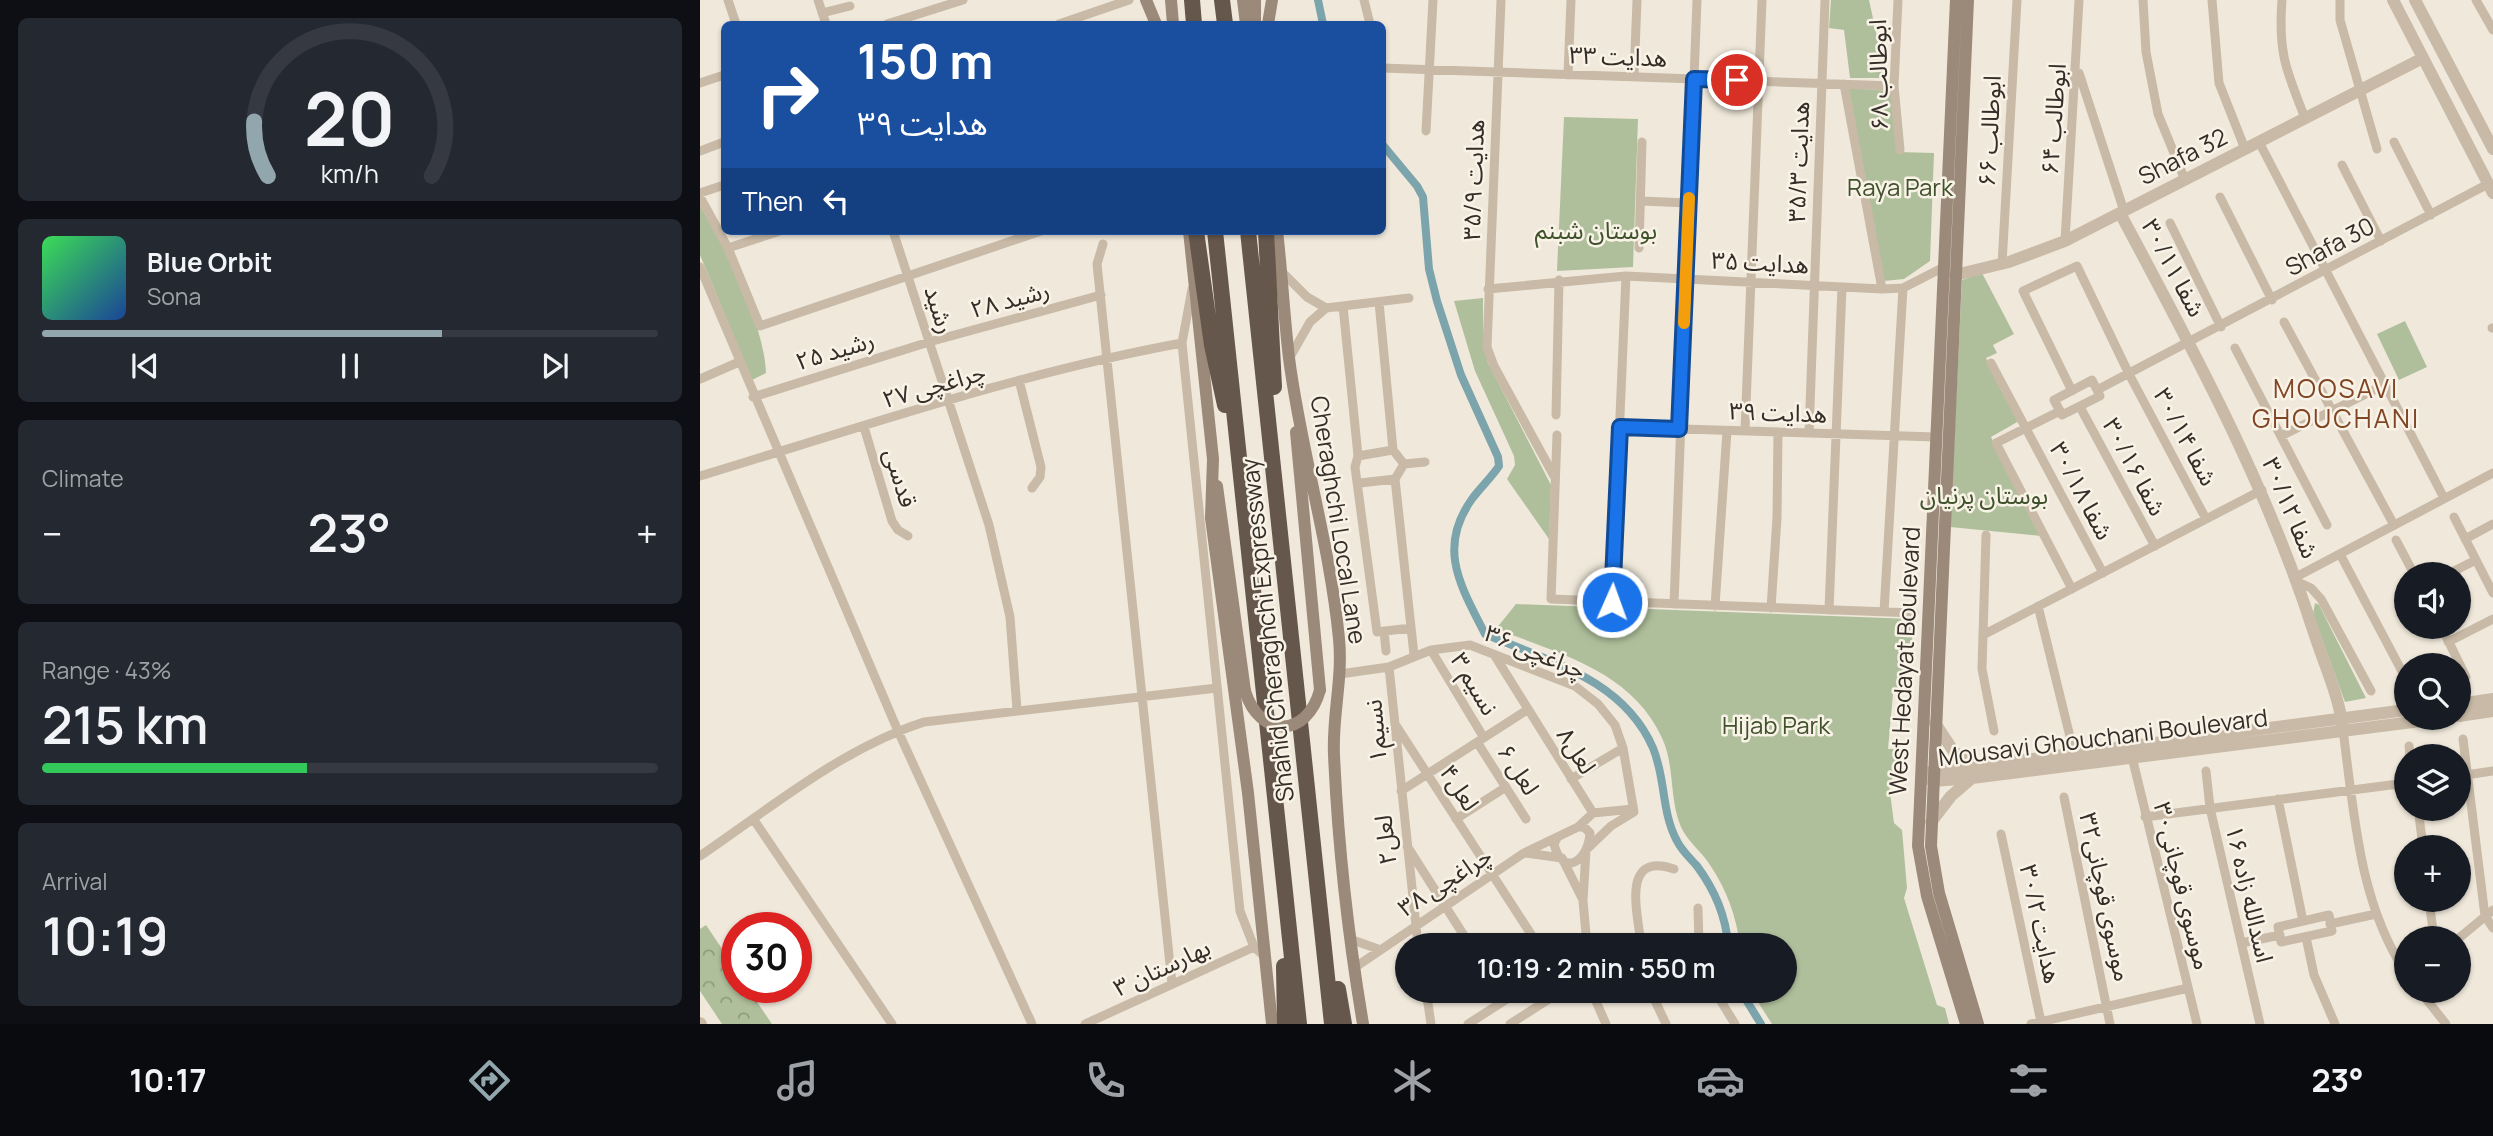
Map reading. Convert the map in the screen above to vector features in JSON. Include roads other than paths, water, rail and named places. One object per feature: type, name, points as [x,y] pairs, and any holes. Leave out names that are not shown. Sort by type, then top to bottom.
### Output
[{"type":"highway","points":[[1192,0],[1194,21]]},
{"type":"highway","points":[[1222,0],[1225,21]]},
{"type":"highway","points":[[1197,235],[1212,345],[1240,454]]},
{"type":"highway","name":"Shahid Cheraghchi Expressway","points":[[1215,235],[1299,1024]]},
{"type":"highway","name":"Shahid Cheraghchi Expressway","points":[[1248,235],[1332,1024]]},
{"type":"highway","points":[[1266,235],[1274,382],[1270,438]]},
{"type":"highway","points":[[1320,894],[1344,1024]]},
{"type":"highway","points":[[1285,1024],[1286,904]]},
{"type":"main road","points":[[1146,0],[1155,21]]},
{"type":"main road","points":[[1171,0],[1173,21]]},
{"type":"main road","points":[[1243,0],[1246,21]]},
{"type":"main road","points":[[1255,0],[1255,21]]},
{"type":"main road","points":[[1268,21],[1272,0]]},
{"type":"main road","name":"West Hedayat Boulevard","points":[[1956,0],[1953,168],[1955,275],[1938,525],[1929,775],[1932,856],[1939,893],[1978,1024]]},
{"type":"main road","name":"West Hedayat Boulevard","points":[[1966,1024],[1921,868],[1918,846],[1935,723],[1938,525],[1936,437],[1942,268],[1968,0]]},
{"type":"main road","points":[[1189,235],[1213,469],[1224,517],[1245,691],[1249,705],[1260,718],[1276,726],[1286,727],[1300,722],[1314,709],[1320,690],[1289,359]]},
{"type":"main road","name":"Cheraghchi Local Lane","points":[[1278,235],[1289,359],[1329,563],[1340,674],[1333,718],[1334,756],[1350,939],[1363,1024]]},
{"type":"main road","points":[[1213,469],[1211,518],[1248,793],[1272,1024]]},
{"type":"street","points":[[729,0],[735,21]]},
{"type":"street","points":[[818,0],[825,21]]},
{"type":"street","points":[[896,21],[963,0]]},
{"type":"street","points":[[1068,21],[1129,0]]},
{"type":"street","points":[[1364,0],[1369,21]]},
{"type":"street","points":[[1426,131],[1433,0]]},
{"type":"street","name":"هدایت ۳۵/۹","points":[[1501,0],[1488,289],[1488,347],[1494,366],[1555,477]]},
{"type":"street","points":[[1568,75],[1571,0]]},
{"type":"street","points":[[1633,77],[1637,0]]},
{"type":"street","points":[[1674,604],[1697,0]]},
{"type":"street","points":[[1745,431],[1762,0]]},
{"type":"street","name":"هدایت ۳۵/۳","points":[[1810,433],[1813,285],[1825,0]]},
{"type":"street","name":"ابوطالب ۶۸","points":[[1898,0],[1894,86],[1900,150]]},
{"type":"street","name":"ابوطالب ۶۶","points":[[2002,264],[2017,0]]},
{"type":"street","name":"ابوطالب ۶۴","points":[[2065,242],[2080,0]]},
{"type":"street","points":[[2143,0],[2146,52],[2158,114],[2185,180]]},
{"type":"street","points":[[2212,0],[2219,83],[2245,149]]},
{"type":"street","points":[[2282,0],[2279,38],[2286,69],[2305,118]]},
{"type":"street","points":[[2340,0],[2340,20],[2377,149]]},
{"type":"street","points":[[2393,0],[2491,189]]},
{"type":"street","points":[[2415,0],[2493,149]]},
{"type":"street","points":[[2476,0],[2493,30]]},
{"type":"street","points":[[822,13],[850,6]]},
{"type":"street","points":[[2423,58],[2440,48]]},
{"type":"street","name":"Shafa 32","points":[[1955,275],[2002,264],[2065,242],[2423,58]]},
{"type":"street","points":[[2077,63],[2088,107],[2122,212]]},
{"type":"street","name":"هدایت ۳۳","points":[[1386,68],[1894,86]]},
{"type":"street","points":[[700,83],[721,76]]},
{"type":"street","points":[[1844,84],[1882,289]]},
{"type":"street","points":[[1639,248],[1642,142]]},
{"type":"street","points":[[2259,142],[2444,498]]},
{"type":"street","points":[[2393,142],[2431,215]]},
{"type":"street","points":[[700,151],[721,143]]},
{"type":"street","points":[[2342,165],[2381,242]]},
{"type":"street","points":[[721,186],[700,195],[721,235]]},
{"type":"street","name":"Shafa 30","points":[[2097,390],[2431,215],[2491,189]]},
{"type":"street","points":[[2220,197],[2272,300]]},
{"type":"street","points":[[1641,201],[1689,203]]},
{"type":"street","name":"شفا ۳۰/۱۱","points":[[2122,212],[2190,343]]},
{"type":"street","points":[[2170,223],[2221,327]]},
{"type":"street","points":[[721,235],[760,326],[1029,235]]},
{"type":"street","points":[[728,248],[767,235]]},
{"type":"street","name":"رشید","points":[[893,235],[989,525],[1010,617],[1017,710]]},
{"type":"street","points":[[1102,244],[1097,264],[1172,984]]},
{"type":"street","name":"شفا ۳۰/۱۴","points":[[2072,390],[2023,291],[2077,266],[2129,374],[2206,519]]},
{"type":"street","points":[[700,267],[704,286],[776,453],[898,731],[1032,1024]]},
{"type":"street","name":"هدایت ۳۵","points":[[1488,289],[1559,280],[1626,276],[1882,289],[1903,288],[1942,268]]},
{"type":"street","points":[[1282,271],[1307,297],[1326,308]]},
{"type":"street","points":[[1612,602],[1626,276]]},
{"type":"street","points":[[1556,415],[1559,280]]},
{"type":"street","points":[[1193,284],[1182,343],[1240,911],[1254,947],[1265,958]]},
{"type":"street","points":[[1829,610],[1842,287]]},
{"type":"street","points":[[1884,612],[1903,288]]},
{"type":"street","name":"رشید ۲۸","points":[[929,342],[1101,295]]},
{"type":"street","points":[[1289,359],[1310,322],[1326,308],[1409,299]]},
{"type":"street","points":[[1379,302],[1393,450],[1404,464]]},
{"type":"street","points":[[1343,306],[1358,456],[1355,467],[1360,483],[1377,632],[1411,628]]},
{"type":"street","points":[[2284,322],[2394,525]]},
{"type":"street","name":"رشید ۲۵","points":[[753,397],[929,342]]},
{"type":"street","name":"چراغچی ۲۷","points":[[700,476],[1019,380],[1108,356],[1182,343]]},
{"type":"street","name":"شفا ۳۰/۱۲","points":[[2190,343],[2262,490],[2297,580],[2342,724]]},
{"type":"street","points":[[2235,348],[2327,525]]},
{"type":"street","points":[[700,379],[739,362]]},
{"type":"street","name":"شفا ۳۰/۱۸","points":[[1991,363],[2103,573]]},
{"type":"street","points":[[1019,380],[1041,467],[1040,477],[1032,488]]},
{"type":"street","points":[[2092,380],[2097,390],[2100,396],[2062,415],[2054,400],[2092,380]]},
{"type":"street","points":[[2281,436],[2386,384]]},
{"type":"street","name":"شفا ۳۰/۱۶","points":[[2080,407],[2155,546]]},
{"type":"street","points":[[2060,411],[1996,443],[2072,589]]},
{"type":"street","name":"قدسی","points":[[864,426],[892,521],[898,530],[908,536]]},
{"type":"street","name":"هدایت ۳۹","points":[[1620,427],[1936,437]]},
{"type":"street","points":[[1715,606],[1727,430]]},
{"type":"street","points":[[1771,608],[1777,518],[1778,432]]},
{"type":"street","points":[[1557,435],[1550,600],[1914,613]]},
{"type":"street","points":[[1358,456],[1393,450]]},
{"type":"street","points":[[1404,464],[1425,462]]},
{"type":"street","points":[[1404,464],[1395,479],[1415,655]]},
{"type":"street","points":[[2371,691],[2321,599],[2311,588],[2297,580],[2340,554],[2493,473]]},
{"type":"street","points":[[1360,483],[1395,479]]},
{"type":"street","points":[[1983,635],[2262,490]]},
{"type":"street","points":[[2454,517],[2493,593]]},
{"type":"street","points":[[2465,539],[2493,524]]},
{"type":"street","points":[[1986,535],[1982,669],[1994,731]]},
{"type":"street","points":[[2396,540],[2408,562]]},
{"type":"street","points":[[2340,554],[2394,656]]},
{"type":"street","points":[[2471,562],[2476,560]]},
{"type":"street","points":[[2038,606],[2074,752]]},
{"type":"street","points":[[2448,642],[2493,619]]},
{"type":"street","points":[[1384,631],[1386,651]]},
{"type":"street","points":[[2447,639],[2454,653]]},
{"type":"street","name":"چراغچی ۳۶","points":[[1340,674],[1389,667],[1431,650],[1470,645],[1575,686],[1607,714],[1615,725],[1623,748],[1633,811]]},
{"type":"street","name":"نسیم ۳","points":[[1431,650],[1481,740]]},
{"type":"street","name":"لعل۸","points":[[1495,656],[1593,813]]},
{"type":"street","name":"نسیم۱","points":[[1389,667],[1401,791]]},
{"type":"street","points":[[700,856],[855,750],[924,722],[1217,688]]},
{"type":"street","points":[[2471,702],[2493,699]]},
{"type":"street","points":[[1401,791],[1527,710]]},
{"type":"street","points":[[2471,714],[2493,711]]},
{"type":"street","name":"Mousavi Ghouchani Boulevard","points":[[1929,775],[1972,778],[2132,757],[2342,724],[2394,713]]},
{"type":"street","name":"Mousavi Ghouchani Boulevard","points":[[1929,775],[2074,752],[2394,721]]},
{"type":"street","name":"لعل۴","points":[[1394,723],[1530,933]]},
{"type":"street","points":[[1935,723],[1954,752],[1979,765]]},
{"type":"street","points":[[2342,724],[2362,862],[2376,914],[2394,956]]},
{"type":"street","points":[[2463,739],[2463,744]]},
{"type":"street","name":"لعل ۶","points":[[1481,740],[1526,819]]},
{"type":"street","points":[[1571,779],[1623,748]]},
{"type":"street","name":"موسوی قوچانی۳۰","points":[[2132,757],[2197,1024]]},
{"type":"street","name":"اسدالله زاده ۱۶","points":[[2206,771],[2210,808],[2260,1024]]},
{"type":"street","points":[[2471,774],[2493,771]]},
{"type":"street","points":[[1931,822],[1951,796],[1972,778]]},
{"type":"street","points":[[2145,817],[2394,785]]},
{"type":"street","points":[[1456,819],[1506,787]]},
{"type":"street","name":"لعل۲","points":[[1401,791],[1416,933]]},
{"type":"street","name":"موسوی قوچانی۳۲","points":[[2064,797],[2110,1024]]},
{"type":"street","points":[[2278,799],[2303,921]]},
{"type":"street","points":[[1583,901],[1554,846],[1558,838],[1578,827],[1593,813],[1633,811]]},
{"type":"street","points":[[1524,853],[1562,858],[1576,863],[1611,826],[1633,811]]},
{"type":"street","points":[[2471,814],[2493,928]]},
{"type":"street","points":[[754,820],[891,1024]]},
{"type":"street","points":[[1578,827],[1584,827],[1590,833],[1586,850],[1583,901],[1586,933]]},
{"type":"street","name":"هدایت ۳۰/۲","points":[[2001,834],[2036,1023]]},
{"type":"street","name":"چراغچی ۳۸","points":[[1354,968],[1378,948],[1524,853],[1558,838]]},
{"type":"street","points":[[1406,844],[1462,933]]},
{"type":"street","points":[[1640,933],[1636,884],[1639,874],[1646,867],[1663,865],[1674,869]]},
{"type":"street","points":[[1698,908],[1698,933]]},
{"type":"street","points":[[2471,928],[2489,913]]},
{"type":"street","points":[[2330,924],[2376,914]]},
{"type":"street","points":[[2329,915],[2330,924],[2332,931],[2281,942],[2278,926],[2329,915]]},
{"type":"street","points":[[2242,943],[2280,935]]},
{"type":"street","points":[[2306,937],[2314,975],[2335,1024]]},
{"type":"street","points":[[1350,939],[1378,948]]},
{"type":"street","name":"بهارستان ۳","points":[[1085,1024],[1254,947]]},
{"type":"street","points":[[2036,1023],[2188,988]]},
{"type":"street","points":[[1428,1003],[1431,1024]]},
{"type":"street","points":[[1468,1024],[1501,1003]]},
{"type":"street","points":[[1510,1024],[1543,1003]]},
{"type":"street","points":[[1597,1003],[1606,1024]]},
{"type":"street","points":[[1656,1003],[1666,1024]]},
{"type":"street","points":[[1722,1003],[1735,1024]]},
{"type":"street","points":[[2429,1003],[2446,1024]]},
{"type":"street","points":[[2189,1024],[2192,1007]]},
{"type":"waterway","points":[[1318,0],[1322,21]]},
{"type":"waterway","points":[[1386,149],[1423,197],[1429,269],[1437,301],[1461,375],[1498,457],[1499,466],[1472,499],[1461,517],[1456,535],[1456,568],[1468,601],[1485,634],[1581,675],[1623,705],[1640,724],[1657,760],[1672,830],[1679,845],[1709,884],[1722,914],[1726,933]]},
{"type":"waterway","points":[[1748,1003],[1761,1024]]},
{"type":"district","name":"MOOSAVI GHOUCHANI","points":[[2336,404]]},
{"type":"park label","name":"Raya Park","points":[[1900,188]]},
{"type":"park label","name":"بوستان شبنم","points":[[1596,231]]},
{"type":"park label","name":"بوستان پرنیان","points":[[1984,496]]},
{"type":"park label","name":"Hijab Park","points":[[1776,726]]}]
